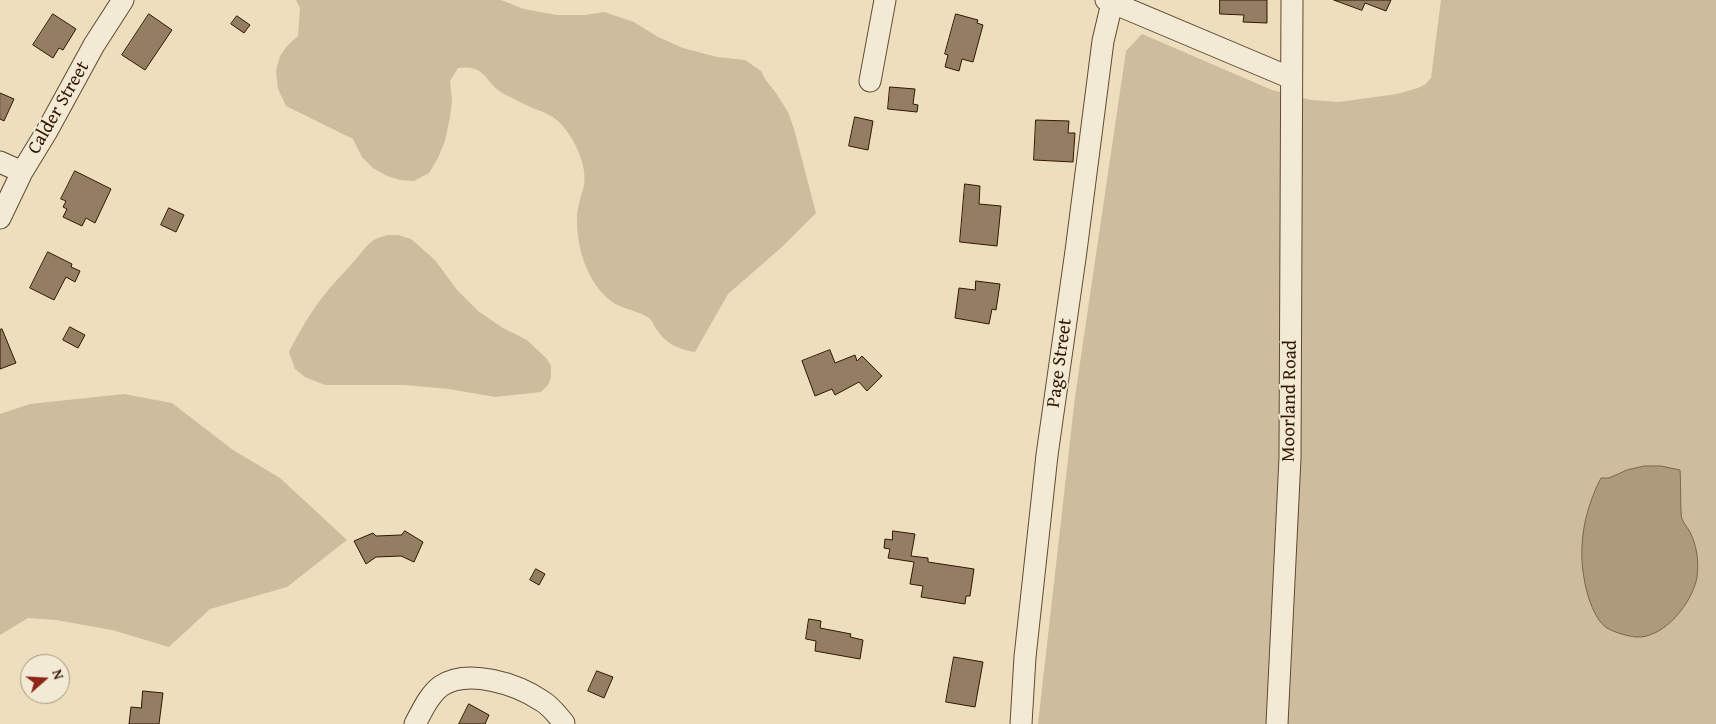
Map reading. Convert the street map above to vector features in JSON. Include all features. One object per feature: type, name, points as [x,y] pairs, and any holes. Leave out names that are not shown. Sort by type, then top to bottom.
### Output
[{"type":"street","name":"Calder Street","points":[[0,218],[22,172],[47,131],[94,45],[123,0]]},
{"type":"street","points":[[870,81],[885,0]]},
{"type":"street","name":"Moorland Road","points":[[1277,724],[1290,458],[1292,0]]},
{"type":"street","points":[[1109,1],[1292,78]]},
{"type":"street","name":"Page Street","points":[[1021,724],[1025,657],[1047,454],[1109,1]]},
{"type":"street","points":[[0,162],[22,172]]},
{"type":"street","points":[[415,724],[433,694],[441,686],[457,680],[475,677],[512,686],[531,694],[543,701],[568,724]]},
{"type":"shaded area","points":[[296,0],[501,0],[524,9],[557,15],[585,15],[604,12],[634,22],[658,37],[683,48],[717,57],[745,60],[761,71],[788,112],[816,213],[782,247],[728,294],[695,352],[678,348],[660,335],[649,318],[611,301],[602,293],[589,273],[584,262],[577,227],[577,211],[585,178],[584,169],[574,142],[558,121],[546,113],[504,94],[475,69],[458,68],[450,81],[452,100],[445,141],[429,173],[414,181],[400,180],[387,176],[373,168],[362,157],[353,139],[286,106],[278,89],[276,71],[280,56],[298,36],[300,8]]},
{"type":"shaded area","points":[[1441,0],[1716,0],[1716,724],[1038,724],[1075,397],[1126,51],[1142,34],[1272,90],[1311,100],[1339,102],[1397,94],[1418,88],[1426,84],[1431,78]]},
{"type":"shaded area","points":[[388,235],[398,235],[411,239],[435,260],[457,290],[478,311],[503,328],[527,340],[547,359],[551,366],[551,377],[548,385],[541,392],[495,397],[449,389],[404,385],[325,385],[305,377],[295,369],[289,352],[302,327],[332,285],[368,244]]},
{"type":"shaded area","points":[[124,394],[172,403],[233,450],[280,478],[347,540],[287,587],[210,609],[169,647],[112,630],[56,620],[28,618],[0,635],[0,414],[30,404]]},
{"type":"shaded area","points":[[1644,466],[1661,466],[1680,470],[1681,516],[1694,543],[1698,560],[1698,571],[1690,597],[1676,617],[1657,632],[1636,637],[1610,630],[1598,619],[1585,583],[1582,553],[1585,522],[1601,478],[1609,478],[1627,470]]},
{"type":"building","points":[[1220,0],[1267,0],[1267,23],[1243,22],[1244,15],[1220,14]]},
{"type":"building","points":[[1334,0],[1391,0],[1386,11],[1365,3],[1362,10]]},
{"type":"building","points":[[53,14],[76,29],[63,50],[59,48],[53,58],[33,45]]},
{"type":"building","points":[[149,14],[172,30],[145,70],[122,55]]},
{"type":"building","points":[[956,14],[978,20],[977,23],[983,25],[973,62],[962,59],[959,71],[945,67],[948,55],[945,54]]},
{"type":"building","points":[[237,16],[250,25],[244,33],[231,24]]},
{"type":"building","points":[[890,87],[915,89],[913,104],[918,105],[917,112],[888,109]]},
{"type":"building","points":[[0,93],[14,99],[4,121],[0,119]]},
{"type":"building","points":[[855,117],[873,121],[868,150],[849,146]]},
{"type":"building","points":[[1036,120],[1069,121],[1068,133],[1075,133],[1073,162],[1034,160]]},
{"type":"building","points":[[75,171],[111,189],[95,223],[86,218],[82,226],[63,217],[67,209],[63,207],[66,201],[61,199]]},
{"type":"building","points":[[965,184],[980,186],[979,204],[1001,206],[997,246],[960,242]]},
{"type":"building","points":[[169,208],[184,215],[176,232],[161,225]]},
{"type":"building","points":[[48,252],[72,264],[71,267],[80,271],[75,282],[66,277],[54,300],[30,288]]},
{"type":"building","points":[[976,281],[1000,284],[996,310],[992,309],[989,324],[955,318],[959,288],[975,290]]},
{"type":"building","points":[[70,327],[85,335],[78,348],[63,340]]},
{"type":"building","points":[[2,329],[16,363],[0,369],[0,330]]},
{"type":"building","points":[[830,350],[835,363],[855,355],[857,361],[862,356],[882,376],[867,391],[859,382],[835,395],[832,389],[815,396],[802,361]]},
{"type":"building","points":[[405,531],[423,542],[414,562],[401,556],[376,557],[366,564],[354,541],[373,533],[376,536],[401,535]]},
{"type":"building","points":[[893,531],[915,534],[911,556],[928,558],[928,562],[974,569],[970,596],[966,596],[965,604],[921,597],[923,586],[910,584],[914,562],[888,558],[890,549],[884,548],[885,539],[892,540]]},
{"type":"building","points":[[536,569],[545,574],[539,585],[530,580]]},
{"type":"building","points":[[809,619],[821,621],[820,628],[851,634],[850,637],[863,640],[860,659],[815,651],[816,641],[806,639]]},
{"type":"building","points":[[954,657],[983,662],[975,707],[946,702]]},
{"type":"building","points":[[597,671],[613,677],[604,698],[588,691]]},
{"type":"building","points":[[143,691],[163,693],[159,724],[129,724],[131,707],[141,708]]},
{"type":"building","points":[[469,704],[489,715],[485,724],[459,724]]}]
